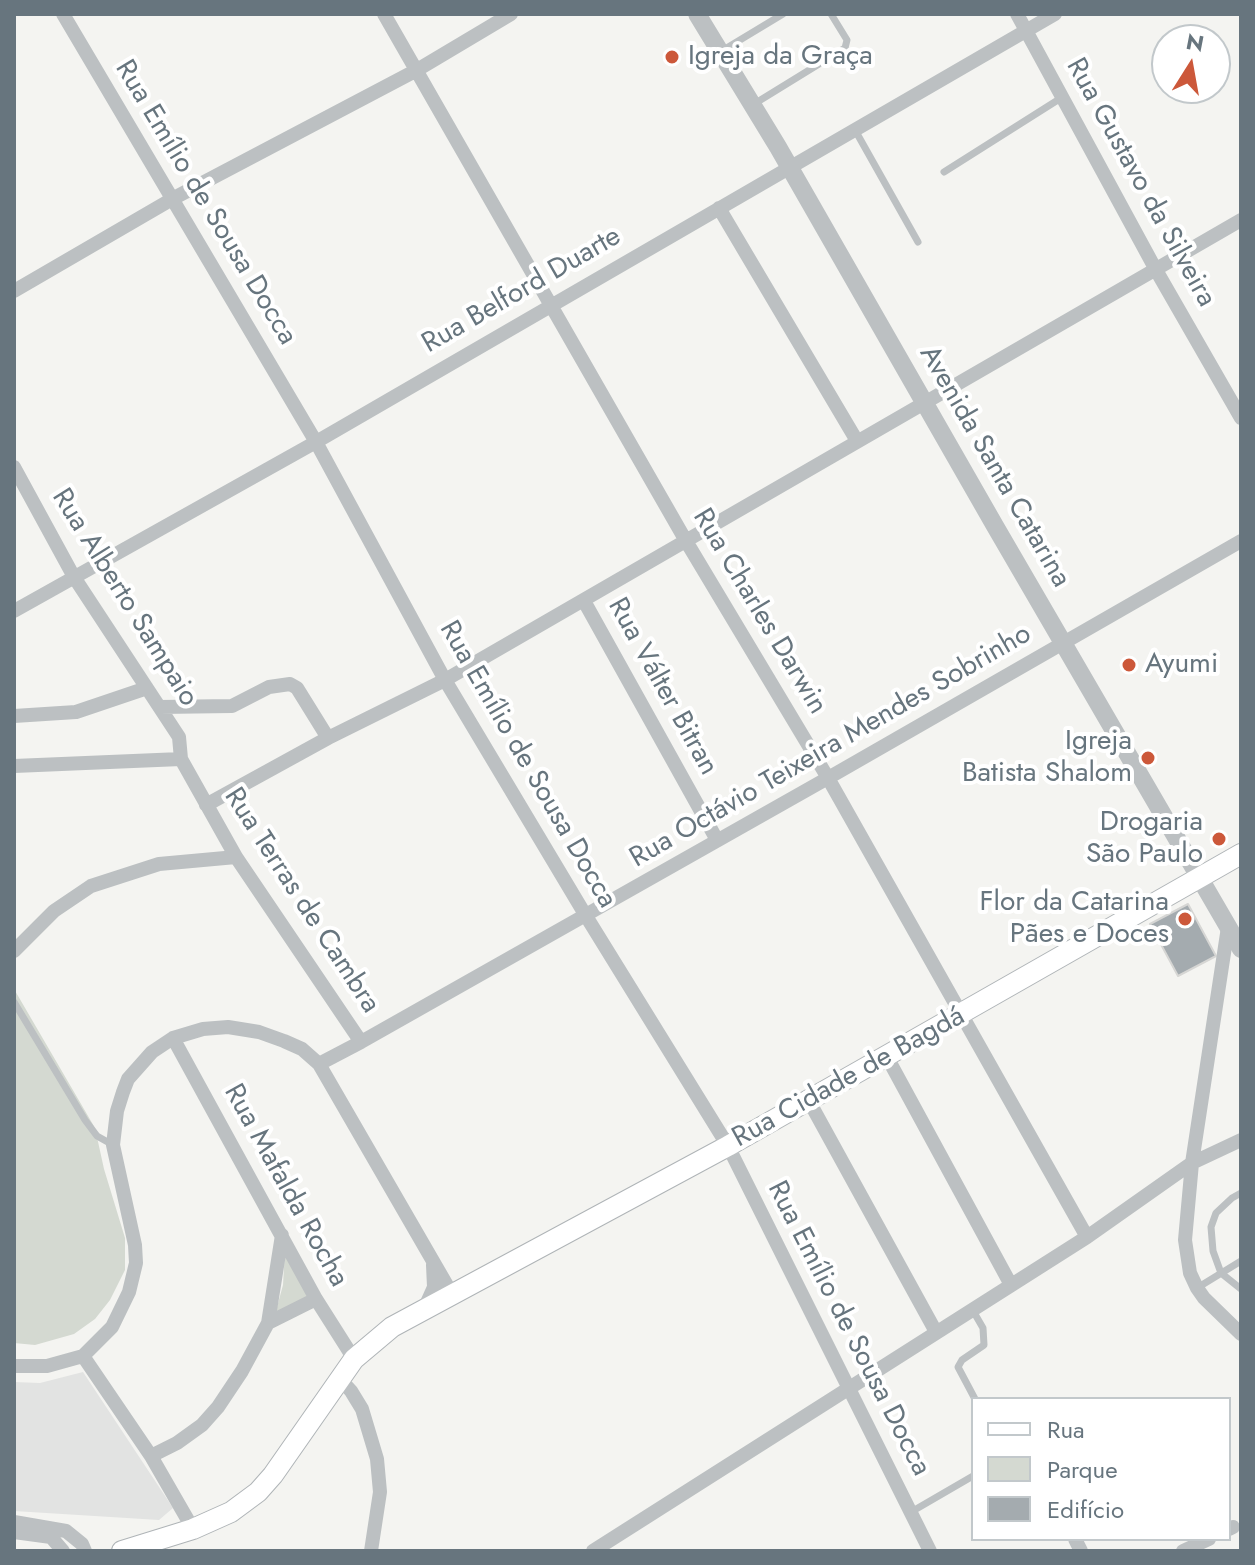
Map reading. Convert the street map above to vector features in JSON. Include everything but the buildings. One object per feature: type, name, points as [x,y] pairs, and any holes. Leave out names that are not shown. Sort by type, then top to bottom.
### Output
[{"type":"main road","name":"Rua Cidade de Bagdá","points":[[122,1551],[193,1529],[231,1512],[258,1492],[354,1359],[392,1327],[809,1101],[1241,854]]},
{"type":"street","name":"Rua Emílio de Sousa Docca","points":[[63,14],[316,442],[445,680],[728,1146],[930,1551]]},
{"type":"street","name":"Rua Charles Darwin","points":[[384,14],[686,541],[828,778],[1087,1237]]},
{"type":"street","points":[[14,291],[174,198],[417,70],[511,14]]},
{"type":"street","name":"Avenida Santa Catarina","points":[[697,14],[753,105],[1241,949]]},
{"type":"street","name":"Rua Gustavo da Silveira","points":[[1017,14],[1156,270],[1241,418]]},
{"type":"street","name":"Rua Belford Duarte","points":[[14,611],[316,442],[1055,14]]},
{"type":"street","points":[[719,208],[857,441]]},
{"type":"street","points":[[206,805],[328,738],[445,680],[1241,220]]},
{"type":"street","name":"Rua Alberto Sampaio","points":[[14,467],[74,577],[179,737],[181,759]]},
{"type":"street","name":"Rua Octávio Teixeira Mendes Sobrinho","points":[[361,1042],[1241,541]]},
{"type":"street","name":"Rua Válter Bitran","points":[[584,601],[717,840]]},
{"type":"street","points":[[160,707],[232,706],[269,687],[290,684],[297,688],[328,738]]},
{"type":"street","points":[[14,716],[76,712],[147,688]]},
{"type":"street","points":[[14,766],[181,759]]},
{"type":"street","name":"Rua Terras de Cambra","points":[[181,759],[236,857],[361,1042],[319,1064]]},
{"type":"street","points":[[14,951],[54,911],[91,886],[159,864],[236,857]]},
{"type":"street","points":[[1228,927],[1192,1163],[1185,1240],[1190,1273],[1197,1288],[1241,1334]]},
{"type":"street","points":[[14,1366],[47,1366],[83,1356],[112,1327],[129,1292],[136,1263],[135,1245],[113,1145],[117,1111],[128,1079],[152,1052],[173,1038],[203,1029],[228,1027],[248,1030],[302,1049],[319,1064],[452,1294]]},
{"type":"street","name":"Rua Mafalda Rocha","points":[[173,1038],[316,1299],[354,1359]]},
{"type":"street","points":[[887,1057],[1011,1285]]},
{"type":"street","points":[[809,1101],[936,1332]]},
{"type":"street","points":[[593,1551],[1087,1237],[1192,1163],[1241,1140]]},
{"type":"street","points":[[151,1456],[202,1425],[242,1371],[268,1323],[282,1235]]},
{"type":"street","points":[[425,1307],[434,1287],[433,1261]]},
{"type":"street","points":[[268,1323],[316,1299]]},
{"type":"street","points":[[83,1356],[151,1456],[193,1529]]},
{"type":"street","points":[[339,1378],[362,1409],[377,1459],[380,1492],[371,1551]]},
{"type":"street","points":[[14,1522],[66,1531],[82,1544],[85,1551]]},
{"type":"street","points":[[14,1532],[51,1537],[63,1551]]},
{"type":"street","points":[[1183,1551],[1205,1541]]},
{"type":"lane","points":[[720,52],[783,14]]},
{"type":"lane","points":[[753,105],[845,48],[847,40],[831,14]]},
{"type":"lane","points":[[944,172],[1063,97]]},
{"type":"lane","points":[[855,130],[918,242]]},
{"type":"lane","points":[[14,1002],[85,1120],[97,1136],[113,1145]]},
{"type":"lane","points":[[1241,1193],[1216,1213],[1211,1227],[1213,1251],[1221,1273],[1241,1289]]},
{"type":"lane","points":[[1197,1288],[1241,1261]]},
{"type":"lane","points":[[972,1309],[983,1328],[984,1345],[962,1360],[958,1367],[974,1397]]},
{"type":"lane","points":[[911,1512],[971,1477]]},
{"type":"shaded area","points":[[83,1372],[173,1508],[159,1520],[14,1511],[14,1382],[40,1383]]},
{"type":"green space","points":[[14,989],[95,1128],[125,1238],[125,1270],[110,1300],[95,1319],[74,1334],[35,1345],[14,1343]]},
{"type":"green space","points":[[285,1250],[311,1295],[274,1318],[283,1285]]},
{"type":"place","name":"Igreja da Graça","points":[[672,57]]},
{"type":"place","name":"Ayumi","points":[[1129,665]]},
{"type":"place","name":"Igreja Batista Shalom","points":[[1148,758]]},
{"type":"place","name":"Drogaria São Paulo","points":[[1219,839]]},
{"type":"place","name":"Flor da Catarina Pães e Doces","points":[[1185,919]]}]
